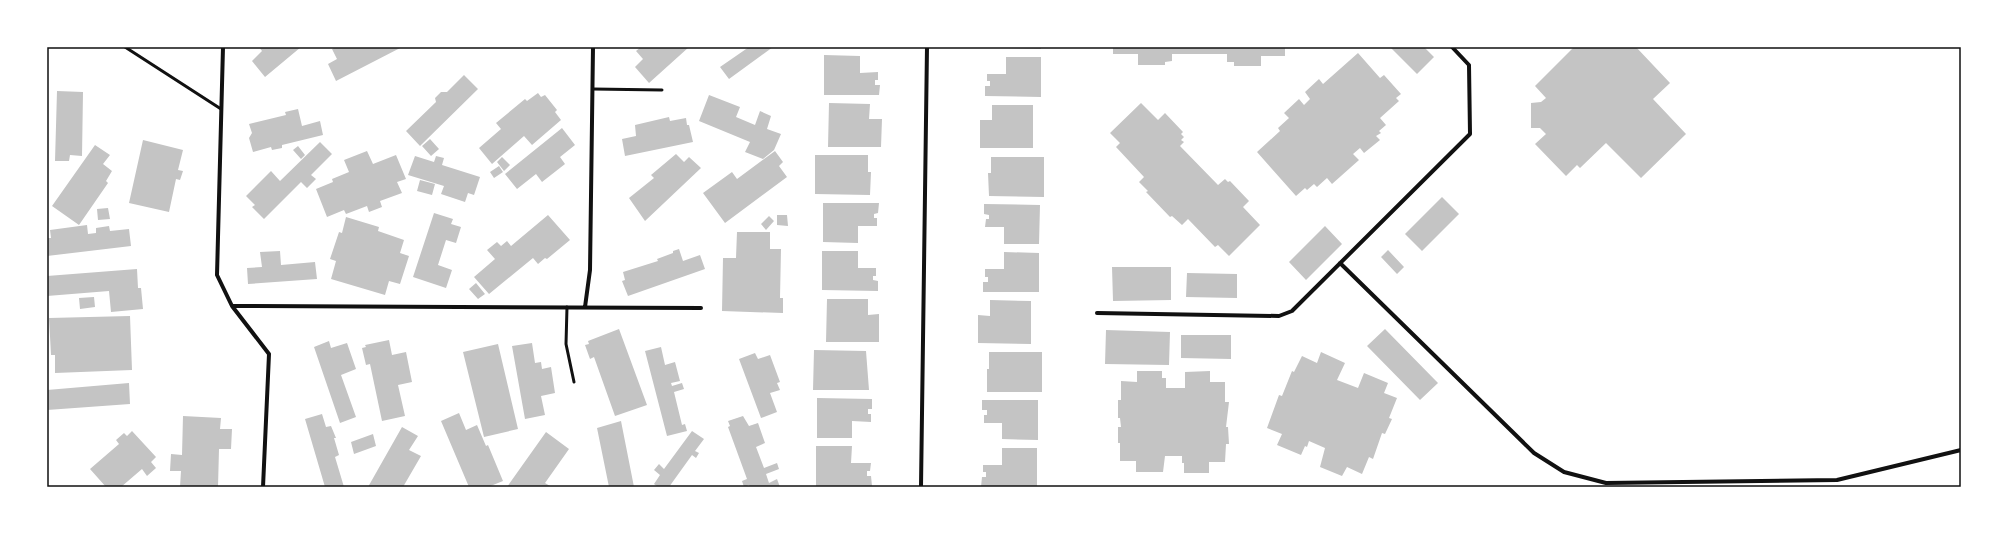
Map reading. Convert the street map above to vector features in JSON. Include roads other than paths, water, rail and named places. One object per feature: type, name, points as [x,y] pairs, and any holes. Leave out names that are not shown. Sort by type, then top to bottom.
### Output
[{"type":"street","points":[[223,47],[217,275],[232,306],[269,354],[264,487]]},
{"type":"street","points":[[585,307],[590,270],[593,47]]},
{"type":"street","points":[[921,487],[926,47]]},
{"type":"street","points":[[1097,313],[1279,316],[1292,311],[1470,134],[1469,65],[1452,47]]},
{"type":"street","points":[[1340,263],[1534,453],[1564,472],[1606,483],[1837,480],[1961,450]]},
{"type":"street","points":[[232,306],[701,308]]},
{"type":"street","points":[[1837,480],[1837,487]]},
{"type":"lane","points":[[125,47],[221,109]]},
{"type":"lane","points":[[592,89],[662,90]]},
{"type":"lane","points":[[567,307],[566,344],[574,382]]}]
